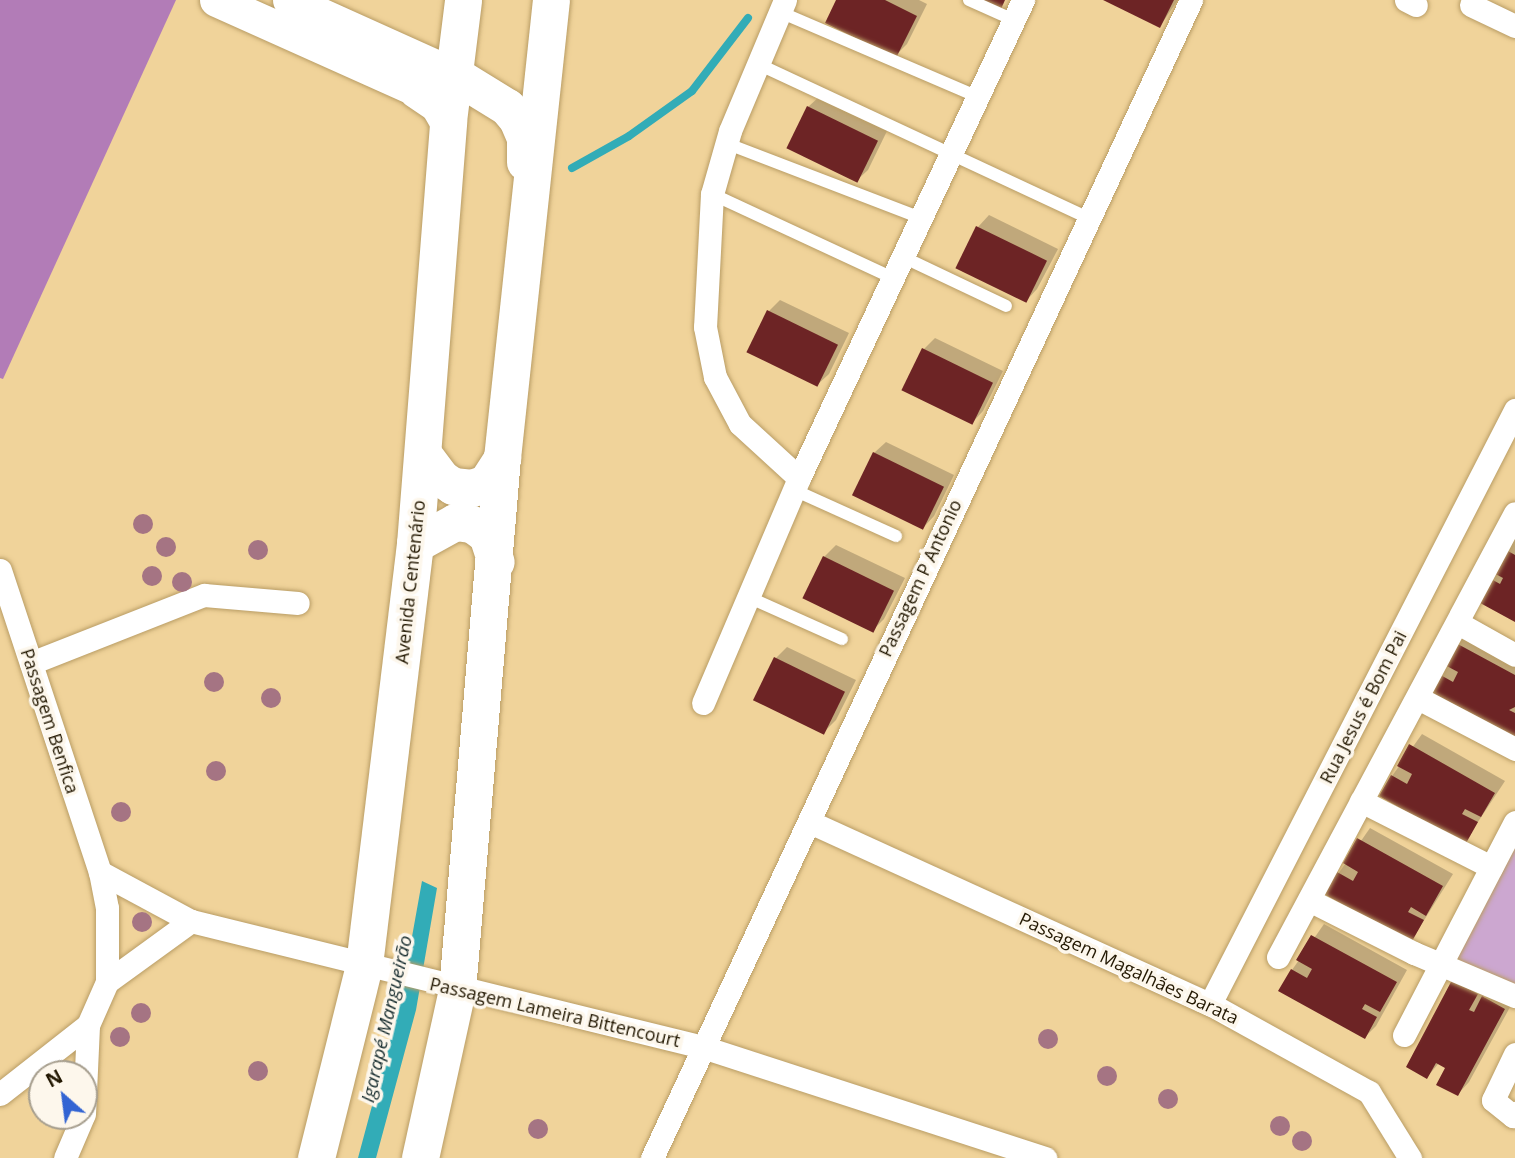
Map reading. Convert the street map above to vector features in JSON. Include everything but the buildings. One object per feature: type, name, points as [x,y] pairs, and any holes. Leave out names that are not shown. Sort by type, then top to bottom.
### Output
[{"type":"main road","name":"Avenida Centenário","points":[[316,1158],[372,968],[415,544],[448,121],[463,0]]},
{"type":"main road","points":[[419,1158],[450,988],[496,562],[502,458],[551,0]]},
{"type":"main road","points":[[455,75],[507,107],[521,128],[525,138],[525,237]]},
{"type":"main road","points":[[417,90],[438,104],[448,121]]},
{"type":"main road","points":[[423,454],[441,478],[453,486],[472,488],[486,483],[502,458]]},
{"type":"main road","points":[[415,544],[455,522],[472,524],[487,535],[496,562]]},
{"type":"street","points":[[216,0],[417,90]]},
{"type":"street","points":[[289,0],[455,75]]},
{"type":"street","name":"Passagem P Antonio","points":[[652,1158],[812,823],[901,615],[1191,0]]},
{"type":"street","points":[[1471,5],[1515,26]]},
{"type":"street","points":[[782,6],[728,144],[712,194],[705,327],[715,377],[740,424],[796,484]]},
{"type":"street","points":[[703,703],[796,484],[1019,10]]},
{"type":"street","name":"Rua Jesus é Bom Pai","points":[[1210,1004],[1515,410]]},
{"type":"street","points":[[1278,957],[1512,525]]},
{"type":"street","name":"Passagem Benfica","points":[[0,570],[100,872],[107,908],[107,982]]},
{"type":"street","points":[[31,663],[204,595],[298,603]]},
{"type":"street","points":[[1458,623],[1515,655]]},
{"type":"street","points":[[1418,698],[1515,749]]},
{"type":"street","points":[[1361,801],[1491,867]]},
{"type":"street","points":[[1404,1035],[1515,822]]},
{"type":"street","name":"Passagem Magalhães Barata","points":[[812,823],[1210,1004],[1369,1091],[1402,1156]]},
{"type":"street","points":[[87,1060],[89,1025],[107,982],[191,922],[100,872]]},
{"type":"street","points":[[1309,900],[1440,964],[1515,996]]},
{"type":"street","name":"Passagem Lameira Bittencourt","points":[[191,922],[450,988],[704,1047],[1045,1158]]},
{"type":"street","points":[[0,1094],[89,1025]]},
{"type":"street","points":[[1515,1054],[1493,1100],[1513,1116],[1515,1113]]},
{"type":"street","points":[[65,1158],[77,1130]]},
{"type":"lane","points":[[969,0],[1019,10]]},
{"type":"lane","points":[[782,6],[978,97]]},
{"type":"lane","points":[[758,64],[952,151],[1089,218]]},
{"type":"lane","points":[[728,144],[921,218]]},
{"type":"lane","points":[[712,194],[893,278]]},
{"type":"lane","points":[[903,257],[1006,306]]},
{"type":"lane","points":[[796,484],[895,536]]},
{"type":"lane","points":[[748,597],[842,639]]},
{"type":"shaded area","points":[[0,0],[176,0],[3,379],[0,378]]},
{"type":"shaded area","points":[[1515,822],[1515,996],[1440,964]]},
{"type":"water","points":[[422,881],[437,888],[416,1010],[376,1158],[358,1158],[401,998]]},
{"type":"waterway","points":[[572,168],[629,136],[692,91],[748,18]]},
{"type":"water label","name":"Igarapé Mangueirão","points":[[387,1019]]}]
